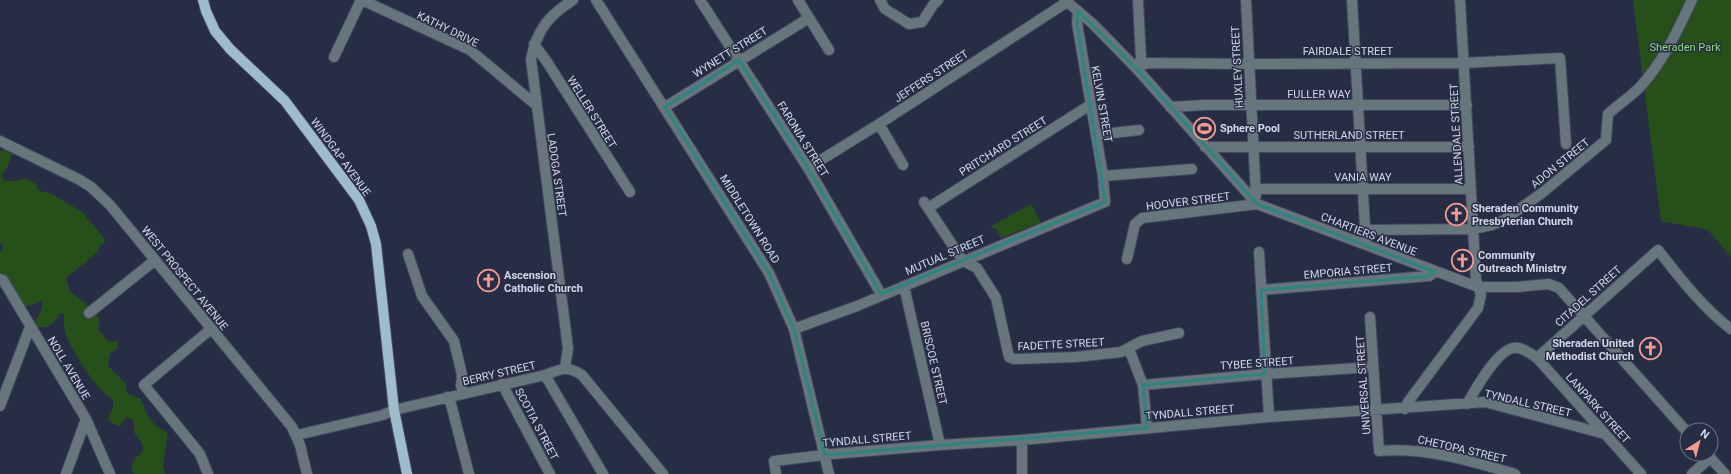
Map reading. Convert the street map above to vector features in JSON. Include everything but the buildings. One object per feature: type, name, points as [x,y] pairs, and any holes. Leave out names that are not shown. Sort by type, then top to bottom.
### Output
[{"type":"main road","name":"WINDGAP AVENUE","points":[[203,0],[214,31],[230,50],[285,101],[359,200],[371,226],[376,244],[394,410],[407,474]]},
{"type":"street","points":[[334,57],[361,0]]},
{"type":"street","name":"KATHY DRIVE","points":[[361,0],[470,50],[536,105]]},
{"type":"street","name":"LADOGA STREET","points":[[565,368],[568,348],[531,59],[534,44],[546,21],[559,9],[573,0]]},
{"type":"street","name":"MIDDLETOWN ROAD","points":[[596,0],[755,248],[769,273],[794,329],[829,474]]},
{"type":"street","name":"FARONIA STREET","points":[[700,0],[808,168],[881,294]]},
{"type":"street","points":[[798,0],[829,50]]},
{"type":"street","points":[[880,0],[885,9],[910,24],[922,22],[938,0]]},
{"type":"street","points":[[1136,68],[1141,59],[1138,0]]},
{"type":"street","name":"HUXLEY STREET","points":[[1246,0],[1257,204]]},
{"type":"street","points":[[1352,0],[1366,245]]},
{"type":"street","name":"ALLENDALE STREET","points":[[1405,409],[1408,402],[1478,308],[1481,296],[1476,280],[1470,147],[1460,0]]},
{"type":"street","name":"ADON STREET","points":[[1366,230],[1473,229],[1492,225],[1504,220],[1564,177],[1606,140],[1608,114],[1639,88],[1653,70],[1678,29],[1692,0]]},
{"type":"street","name":"CHARTIERS AVENUE","points":[[1066,1],[1136,68],[1257,204],[1478,287],[1517,287],[1549,284],[1559,288],[1679,423]]},
{"type":"street","name":"JEFFERS STREET","points":[[808,168],[879,124],[1066,1]]},
{"type":"street","name":"KELVIN STREET","points":[[1078,11],[1076,23],[1103,176],[1105,202]]},
{"type":"street","name":"WYNETT STREET","points":[[665,107],[809,18]]},
{"type":"street","name":"WELLER STREET","points":[[534,44],[630,192]]},
{"type":"street","name":"FAIRDALE STREET","points":[[1136,68],[1148,63],[1249,64],[1464,62],[1560,58],[1566,144]]},
{"type":"street","name":"PRITCHARD STREET","points":[[926,205],[1090,105]]},
{"type":"street","name":"FULLER WAY","points":[[1170,107],[1205,105],[1467,105]]},
{"type":"street","points":[[879,124],[903,165]]},
{"type":"street","points":[[1096,135],[1139,130]]},
{"type":"street","name":"WEST PROSPECT AVENUE","points":[[0,140],[91,187],[110,205],[292,427],[297,435],[307,474]]},
{"type":"street","name":"SUTHERLAND STREET","points":[[1205,147],[1470,147]]},
{"type":"street","points":[[1103,176],[1192,169]]},
{"type":"street","name":"VANIA WAY","points":[[1256,190],[1471,189]]},
{"type":"street","name":"MUTUAL STREET","points":[[794,329],[857,306],[881,294],[904,286],[1105,202]]},
{"type":"street","name":"HOOVER STREET","points":[[1127,259],[1135,224],[1142,218],[1257,204]]},
{"type":"street","name":"FADETTE STREET","points":[[926,205],[963,261],[977,268],[996,298],[1009,357],[1014,359],[1076,357],[1121,352],[1129,349]]},
{"type":"street","name":"CITADEL STREET","points":[[1537,358],[1658,250],[1677,274],[1720,321],[1731,330]]},
{"type":"street","points":[[1259,252],[1265,374],[1269,417]]},
{"type":"street","points":[[408,254],[422,296],[454,341],[462,375],[461,386],[463,394]]},
{"type":"street","points":[[89,313],[154,260]]},
{"type":"street","name":"EMPORIA STREET","points":[[1262,290],[1429,276],[1435,272]]},
{"type":"street","name":"NOLL AVENUE","points":[[0,279],[3,280],[86,419],[110,474]]},
{"type":"street","name":"BRISCOE STREET","points":[[904,286],[940,445]]},
{"type":"street","name":"UNIVERSAL STREET","points":[[1370,317],[1379,451]]},
{"type":"street","points":[[0,406],[30,327]]},
{"type":"street","points":[[208,474],[200,454],[144,385],[211,329]]},
{"type":"street","points":[[1147,428],[1143,384],[1129,349],[1139,342],[1179,333]]},
{"type":"street","points":[[1467,404],[1497,359],[1510,349],[1517,347],[1537,358]]},
{"type":"street","name":"LANPARK STREET","points":[[1537,358],[1641,474]]},
{"type":"street","name":"TYBEE STREET","points":[[1143,384],[1373,367]]},
{"type":"street","name":"BERRY STREET","points":[[297,435],[383,415],[394,410],[447,397],[545,375],[565,368]]},
{"type":"street","points":[[565,368],[576,371],[582,375],[663,474]]},
{"type":"street","points":[[545,375],[603,474]]},
{"type":"street","name":"SCOTIA STREET","points":[[502,384],[550,474]]},
{"type":"street","points":[[447,397],[451,404],[469,474]]},
{"type":"street","name":"TYNDALL STREET","points":[[776,474],[774,461],[825,455],[940,445],[1022,440],[1269,417],[1405,409],[1485,402],[1605,434]]},
{"type":"street","points":[[66,474],[86,419]]},
{"type":"street","points":[[1022,440],[1022,474]]},
{"type":"street","name":"CHETOPA STREET","points":[[1379,451],[1404,450],[1439,454],[1479,463],[1515,474]]},
{"type":"street","points":[[1692,474],[1703,462]]},
{"type":"street","points":[[1714,462],[1725,474]]},
{"type":"highlighted area","points":[[1078,11],[1136,68],[1257,204],[1435,272],[1429,276],[1261,290],[1265,374],[1143,385],[1147,428],[825,455],[794,329],[769,273],[665,107],[739,60],[808,168],[881,294],[1105,202],[1077,23]]},
{"type":"green space","name":"Sheraden Park","points":[[1633,0],[1731,0],[1731,257],[1708,230],[1661,221]]},
{"type":"green space","points":[[8,149],[12,154],[6,170],[2,173],[4,181],[17,181],[26,178],[37,185],[37,190],[52,194],[82,212],[105,239],[104,244],[100,245],[98,252],[66,278],[70,291],[89,307],[100,319],[98,329],[109,342],[118,341],[118,349],[110,353],[108,366],[125,383],[127,393],[141,399],[153,423],[168,433],[163,465],[165,474],[134,474],[131,470],[133,461],[143,451],[142,443],[135,434],[133,420],[126,417],[120,426],[112,424],[108,419],[113,407],[113,400],[93,381],[76,354],[66,335],[64,314],[60,313],[51,325],[36,327],[35,321],[41,311],[43,300],[30,306],[20,305],[8,279],[0,276],[0,254],[3,244],[0,243],[0,151]]},
{"type":"green space","points":[[1031,204],[1041,222],[1001,238],[996,229],[990,227]]},
{"type":"place","name":"Sphere Pool","points":[[1204,128]]},
{"type":"place","name":"Sheraden Community Presbyterian Church","points":[[1456,214]]},
{"type":"place","name":"Community Outreach Ministry","points":[[1462,261]]},
{"type":"place","name":"Ascension Catholic Church","points":[[488,281]]},
{"type":"place","name":"Sheraden United Methodist Church","points":[[1650,349]]}]
